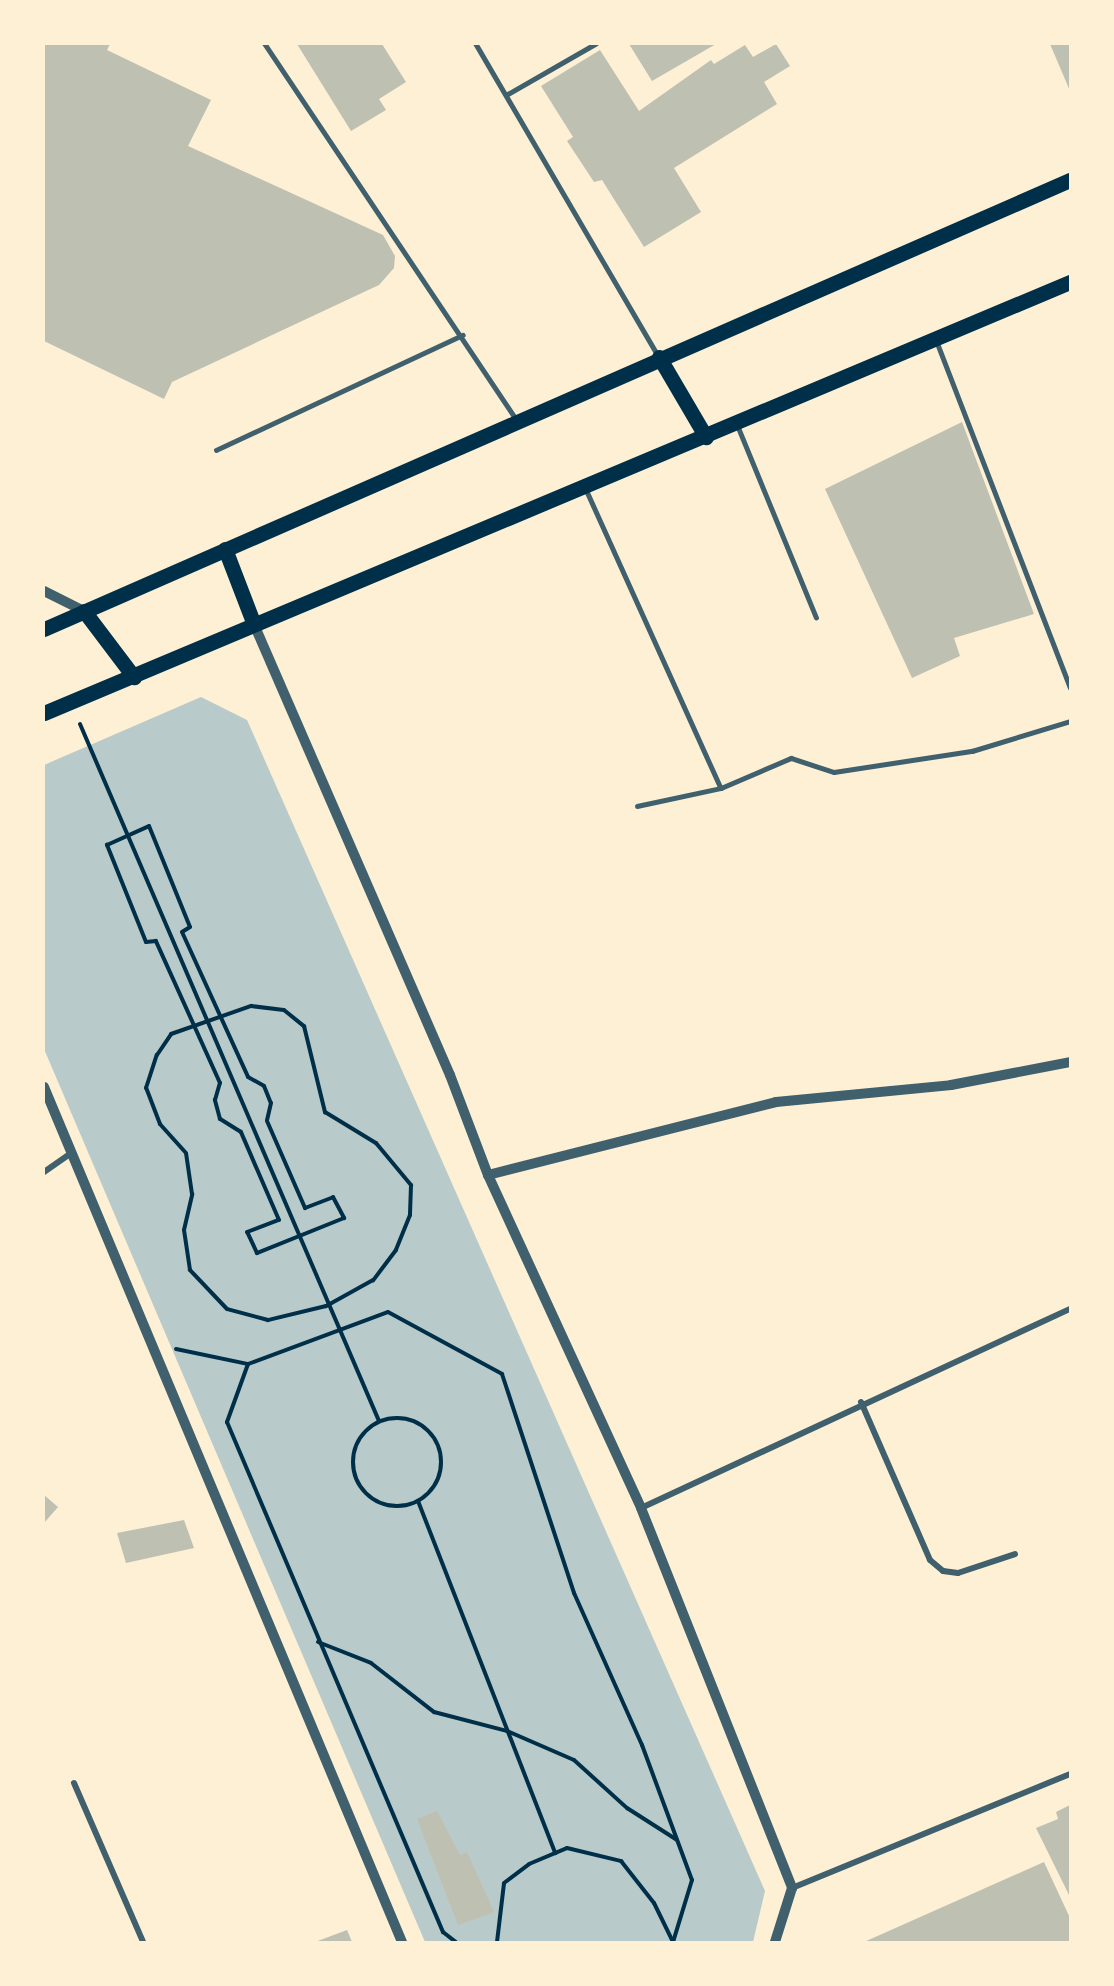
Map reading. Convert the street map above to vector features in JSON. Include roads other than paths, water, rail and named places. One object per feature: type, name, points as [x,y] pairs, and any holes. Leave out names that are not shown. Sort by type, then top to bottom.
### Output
[{"type":"main road","points":[[44,629],[659,357],[1071,180]]},
{"type":"main road","points":[[44,713],[134,677],[321,592],[706,437],[1071,282]]},
{"type":"main road","points":[[659,357],[706,437]]},
{"type":"main road","points":[[225,549],[253,622]]},
{"type":"main road","points":[[84,611],[134,677]]},
{"type":"street","points":[[44,591],[84,611]]},
{"type":"street","points":[[253,622],[450,1075],[488,1175],[641,1508],[792,1888],[775,1942]]},
{"type":"street","points":[[488,1175],[776,1102],[951,1085],[1071,1062]]},
{"type":"street","points":[[44,1087],[74,1152],[159,1354],[402,1942]]},
{"type":"street","points":[[44,1172],[74,1152]]},
{"type":"street","points":[[641,1508],[861,1402],[1071,1309]]},
{"type":"street","points":[[861,1402],[930,1560],[943,1571],[958,1573],[1016,1554]]},
{"type":"street","points":[[792,1888],[1071,1774]]},
{"type":"street","points":[[74,1784],[143,1942]]},
{"type":"lane","points":[[265,44],[463,335],[517,420]]},
{"type":"lane","points":[[476,44],[659,357]]},
{"type":"lane","points":[[506,95],[595,44]]},
{"type":"lane","points":[[216,450],[463,335]]},
{"type":"lane","points":[[935,339],[1071,687]]},
{"type":"lane","points":[[737,424],[816,617]]},
{"type":"lane","points":[[584,485],[721,788]]},
{"type":"lane","points":[[637,806],[721,788],[791,758],[834,772],[972,751],[1071,721]]}]
